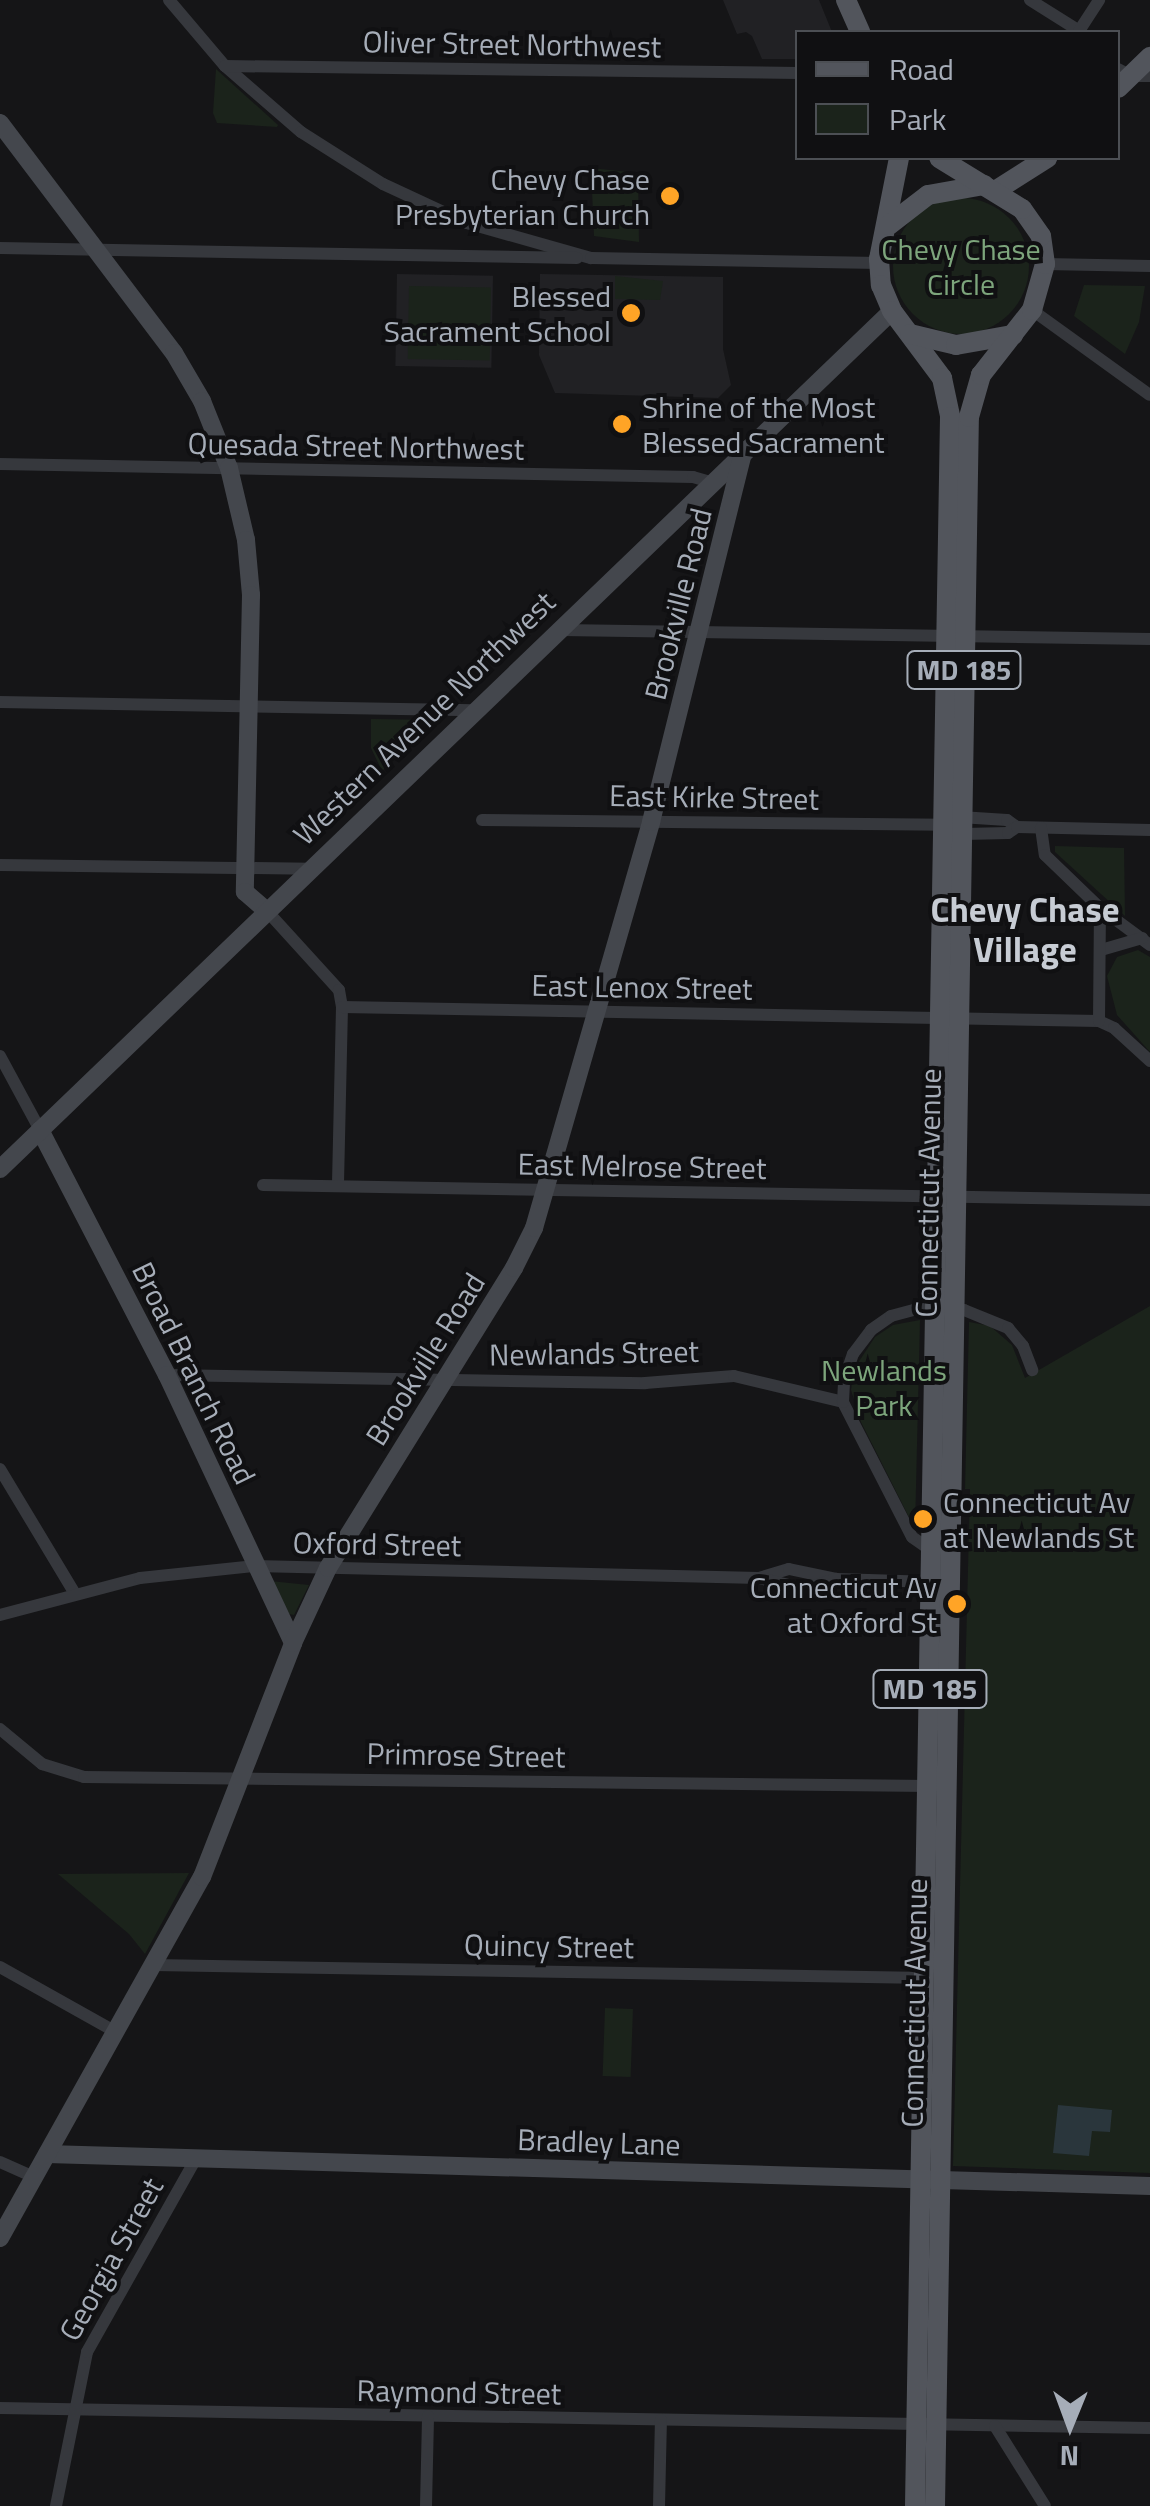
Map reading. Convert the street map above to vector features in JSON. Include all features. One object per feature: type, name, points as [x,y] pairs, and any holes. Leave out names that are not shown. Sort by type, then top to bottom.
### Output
[{"type":"main road","points":[[846,0],[859,30]]},
{"type":"main road","points":[[1129,77],[1150,58]]},
{"type":"main road","points":[[899,160],[879,263],[881,285],[892,311],[910,334],[956,345],[1013,335],[1032,310],[1045,264],[1041,236],[1031,219],[942,160]]},
{"type":"main road","points":[[888,225],[928,195],[989,188],[1042,162]]},
{"type":"main road","points":[[1031,219],[1042,162]]},
{"type":"main road","name":"Connecticut Avenue","points":[[910,334],[939,373],[949,400],[958,824],[947,1196],[926,2425],[915,2506]]},
{"type":"main road","name":"Connecticut Avenue","points":[[956,636],[970,401],[980,375],[1013,335]]},
{"type":"main road","name":"Connecticut Avenue","points":[[941,1582],[932,1551],[945,1309]]},
{"type":"main road","name":"Connecticut Avenue","points":[[926,2425],[934,2506]]},
{"type":"street","points":[[169,0],[225,66],[301,132],[362,172],[426,206],[591,258]]},
{"type":"street","points":[[1030,0],[1077,30]]},
{"type":"street","points":[[1081,30],[1099,0]]},
{"type":"street","name":"Oliver Street Northwest","points":[[225,66],[795,73]]},
{"type":"street","points":[[0,123],[184,369],[229,468],[250,581],[245,892],[330,976],[342,1007],[338,1186]]},
{"type":"street","points":[[496,231],[497,256]]},
{"type":"street","points":[[0,248],[879,263]]},
{"type":"street","points":[[1045,264],[1150,266]]},
{"type":"street","points":[[1032,310],[1150,395]]},
{"type":"street","name":"Western Avenue Northwest","points":[[0,1169],[892,311]]},
{"type":"street","name":"Brookville Road","points":[[0,2238],[208,1864],[293,1643],[328,1568],[514,1268],[548,1190],[651,822],[744,450]]},
{"type":"street","name":"Quesada Street Northwest","points":[[0,464],[692,477],[711,482]]},
{"type":"street","points":[[558,630],[1150,639]]},
{"type":"street","points":[[0,702],[474,710]]},
{"type":"street","name":"East Kirke Street","points":[[482,820],[958,824],[1008,833],[1016,827],[1150,830]]},
{"type":"street","points":[[1041,828],[1042,852],[1100,908],[1146,942]]},
{"type":"street","points":[[0,865],[311,869]]},
{"type":"street","points":[[1100,908],[1099,1022],[1114,1028],[1150,1061]]},
{"type":"street","points":[[1101,950],[1146,942]]},
{"type":"street","name":"East Lenox Street","points":[[342,1007],[1099,1022]]},
{"type":"street","points":[[0,1056],[40,1130]]},
{"type":"street","name":"Broad Branch Road","points":[[40,1130],[166,1374],[293,1643]]},
{"type":"street","name":"East Melrose Street","points":[[263,1186],[1150,1200]]},
{"type":"street","points":[[932,1551],[906,1528],[843,1402],[847,1368],[871,1330],[904,1311],[945,1309],[986,1316],[1008,1328],[1032,1370]]},
{"type":"street","name":"Newlands Street","points":[[166,1374],[656,1383],[734,1376],[843,1402]]},
{"type":"street","points":[[0,1470],[75,1594]]},
{"type":"street","name":"Oxford Street","points":[[0,1615],[162,1575],[255,1566],[759,1578],[804,1589],[836,1579],[941,1582]]},
{"type":"street","name":"Primrose Street","points":[[0,1729],[42,1764],[69,1775],[938,1786]]},
{"type":"street","name":"Quincy Street","points":[[154,1965],[934,1978]]},
{"type":"street","points":[[0,1966],[116,2032]]},
{"type":"street","name":"Bradley Lane","points":[[47,2154],[1150,2186]]},
{"type":"street","name":"Georgia Street","points":[[56,2506],[87,2352],[197,2157]]},
{"type":"street","points":[[0,2162],[34,2177]]},
{"type":"street","name":"Raymond Street","points":[[0,2408],[1150,2428]]},
{"type":"street","points":[[426,2506],[428,2416]]},
{"type":"street","points":[[659,2506],[661,2420]]},
{"type":"street","points":[[995,2426],[1045,2506]]},
{"type":"shaded area","points":[[723,0],[819,0],[831,30],[795,30],[795,59],[762,59],[752,36],[746,32],[737,34]]},
{"type":"shaded area","name":"Blessed Sacrament School","points":[[397,274],[493,276],[491,368],[395,366]]},
{"type":"shaded area","name":"Blessed Sacrament School","points":[[540,274],[723,277],[723,349],[731,385],[718,398],[555,393],[539,355]]},
{"type":"shaded area","points":[[1058,2105],[1112,2110],[1110,2132],[1092,2131],[1089,2156],[1053,2153]]},
{"type":"green space","points":[[216,69],[277,127],[217,123],[213,113]]},
{"type":"green space","points":[[591,168],[638,173],[639,242],[594,236]]},
{"type":"green space","name":"Chevy Chase Circle","points":[[961,198],[987,203],[1009,218],[1024,240],[1029,266],[1024,292],[1009,314],[987,329],[961,334],[935,329],[913,314],[898,292],[893,266],[898,240],[913,218],[935,203]]},
{"type":"green space","points":[[615,276],[663,281],[660,300],[615,299]]},
{"type":"green space","points":[[1084,285],[1145,286],[1139,322],[1125,354],[1074,316]]},
{"type":"green space","name":"Blessed Sacrament School","points":[[409,286],[491,287],[490,360],[408,359]]},
{"type":"green space","points":[[371,719],[437,720],[382,771],[371,748]]},
{"type":"green space","points":[[1055,846],[1124,848],[1125,916],[1055,852]]},
{"type":"green space","points":[[1138,950],[1150,957],[1150,1052],[1117,1015],[1107,976],[1117,957]]},
{"type":"green space","points":[[1150,1306],[1150,2173],[953,2166],[970,1489],[965,1489],[969,1322],[990,1326],[1012,1345],[1025,1378]]},
{"type":"green space","name":"Newlands Park","points":[[920,1320],[915,1529],[861,1422],[851,1390],[854,1369],[875,1337],[893,1325]]},
{"type":"green space","points":[[270,1581],[309,1585],[294,1615],[289,1614]]},
{"type":"green space","points":[[189,1873],[145,1954],[129,1934],[58,1874]]},
{"type":"green space","points":[[605,2008],[633,2009],[631,2077],[603,2076]]},
{"type":"place","name":"Chevy Chase Presbyterian Church","points":[[670,196]]},
{"type":"place","name":"Blessed Sacrament School","points":[[631,313]]},
{"type":"place","name":"Shrine of the Most Blessed Sacrament","points":[[622,424]]},
{"type":"place","name":"Connecticut Av at Newlands St","points":[[923,1519]]},
{"type":"place","name":"Connecticut Av at Oxford St","points":[[957,1604]]},
{"type":"district","name":"Chevy Chase Village","points":[[1025,929]]}]
